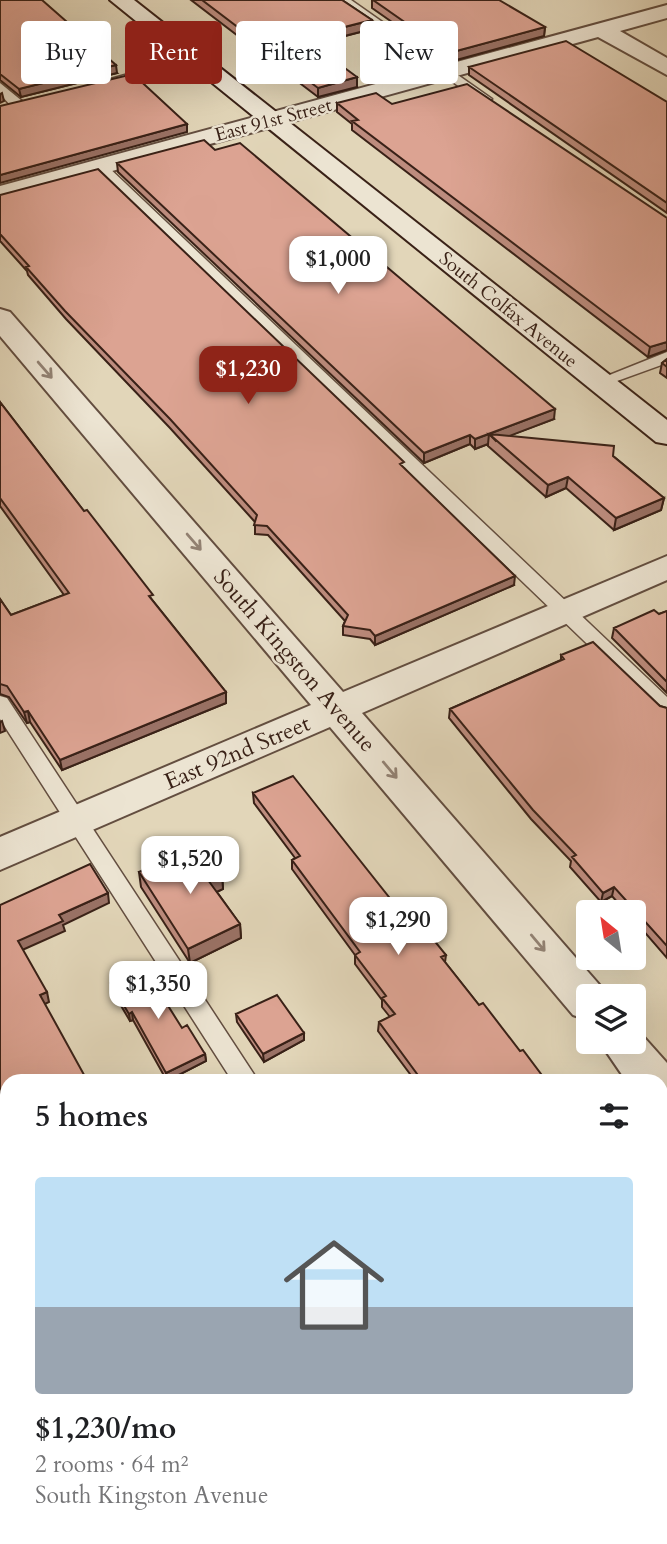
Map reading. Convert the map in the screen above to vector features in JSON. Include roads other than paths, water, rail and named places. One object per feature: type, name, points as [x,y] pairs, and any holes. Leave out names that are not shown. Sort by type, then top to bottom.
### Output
[{"type":"street","name":"South Colfax Avenue","points":[[121,0],[147,21]]},
{"type":"street","name":"East 91st Street","points":[[458,69],[667,10]]},
{"type":"street","points":[[601,29],[667,68]]},
{"type":"street","name":"South Colfax Avenue","points":[[222,80],[667,435]]},
{"type":"street","name":"East 91st Street","points":[[0,194],[402,84]]},
{"type":"street","name":"South Kingston Avenue","points":[[0,318],[576,988]]},
{"type":"street","name":"East 92nd Street","points":[[0,854],[667,567]]},
{"type":"street","points":[[632,1054],[648,1074]]},
{"type":"lane","points":[[348,4],[372,2]]},
{"type":"lane","points":[[348,4],[372,21]]},
{"type":"lane","points":[[94,85],[125,77]]},
{"type":"lane","points":[[458,80],[501,109]]},
{"type":"lane","points":[[0,87],[24,102],[0,108]]},
{"type":"lane","points":[[100,167],[667,709]]},
{"type":"lane","points":[[600,382],[667,357]]},
{"type":"lane","points":[[0,703],[242,1074]]}]
